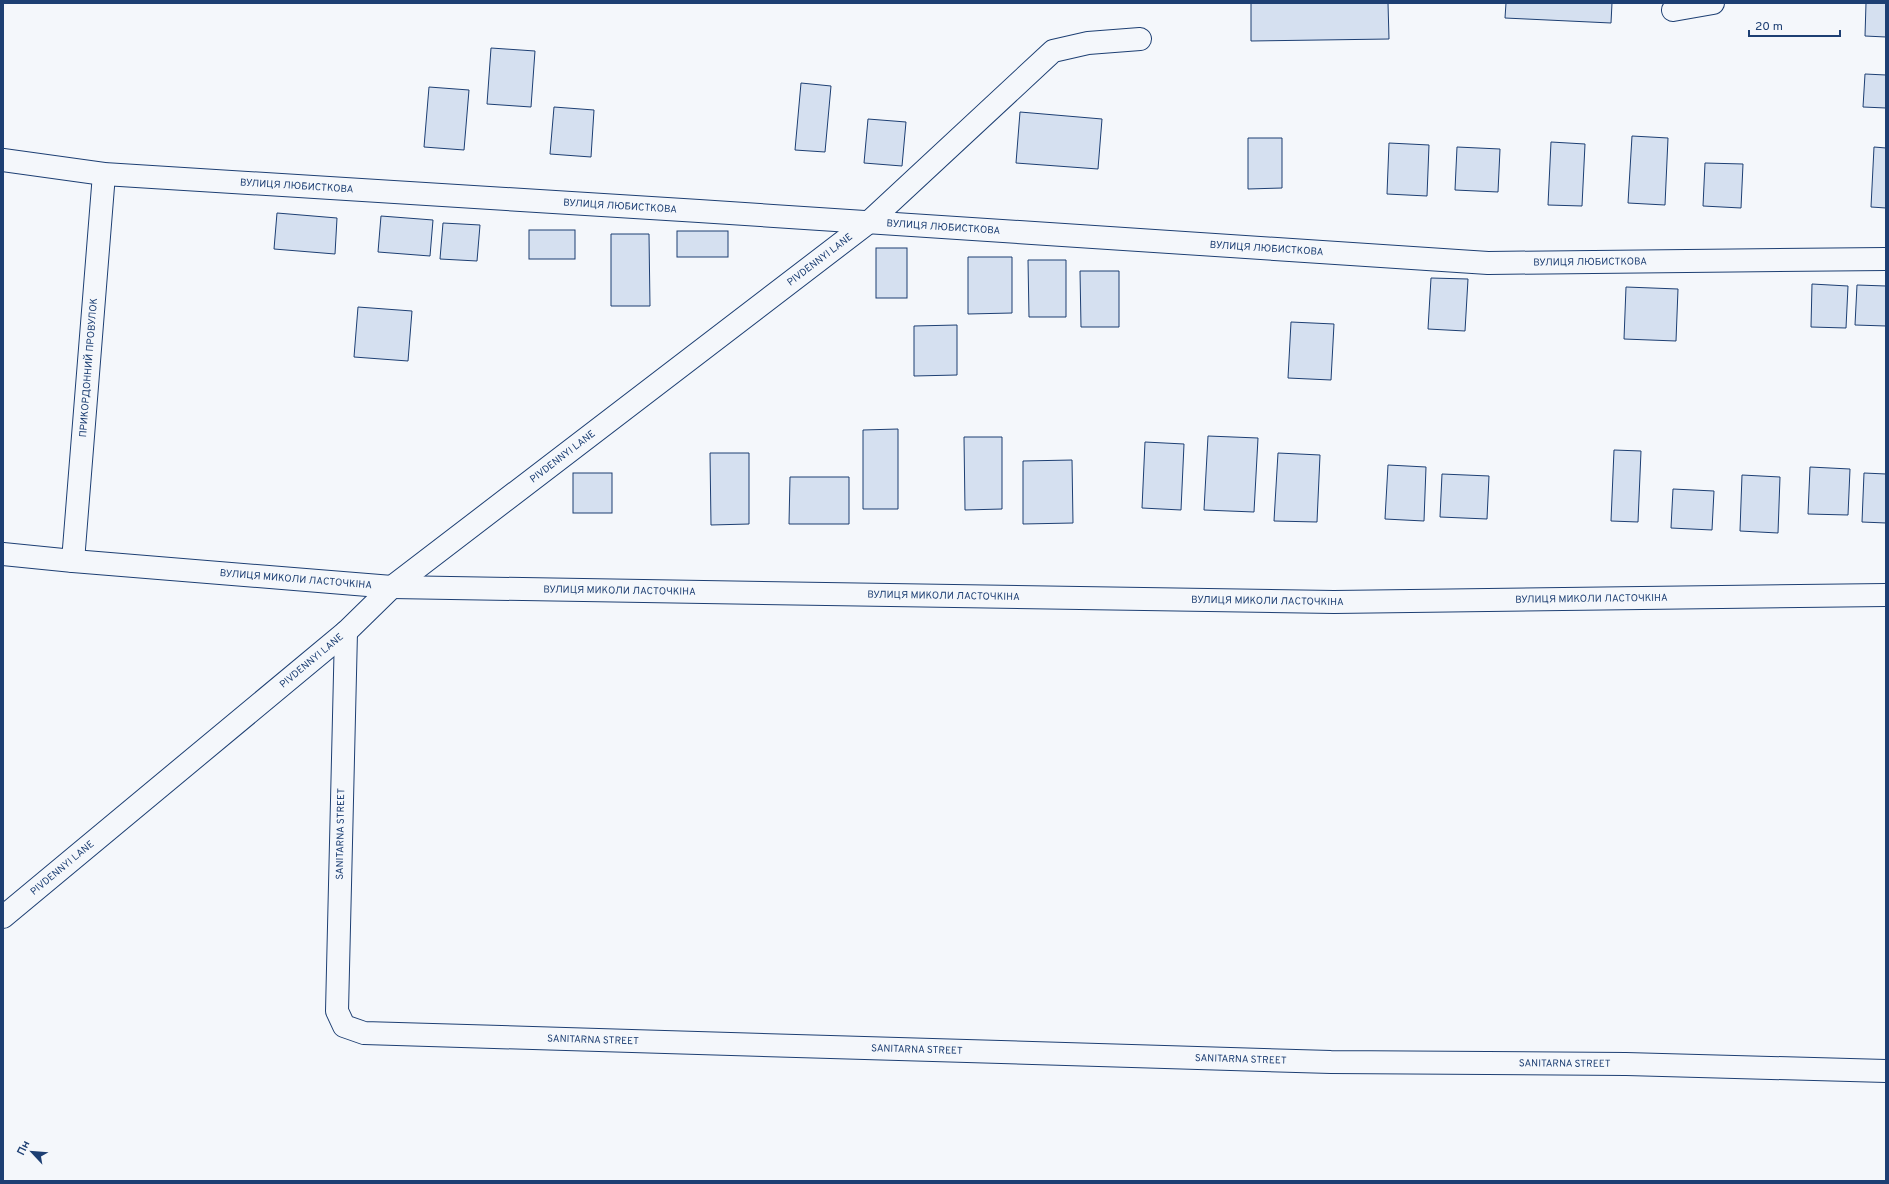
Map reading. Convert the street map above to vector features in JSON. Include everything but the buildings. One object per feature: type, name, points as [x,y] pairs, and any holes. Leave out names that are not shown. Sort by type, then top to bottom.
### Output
[{"type":"street","points":[[1674,10],[1713,3]]},
{"type":"street","name":"PIVDENNYI LANE","points":[[3,917],[346,632],[392,587],[869,222],[1053,51],[1088,42],[1140,39]]},
{"type":"street","name":"ВУЛИЦЯ ЛЮБИСТКОВА","points":[[3,160],[104,174],[869,222],[1488,264],[1886,259]]},
{"type":"street","name":"ПРИКОРДОННИЙ ПРОВУЛОК","points":[[73,561],[104,174]]},
{"type":"street","name":"ВУЛИЦЯ МИКОЛИ ЛАСТОЧКІНА","points":[[3,554],[392,587],[1334,602],[1886,595]]},
{"type":"street","name":"SANITARNA STREET","points":[[346,632],[337,1011],[344,1026],[364,1033],[1331,1062],[1626,1064],[1886,1071]]}]
